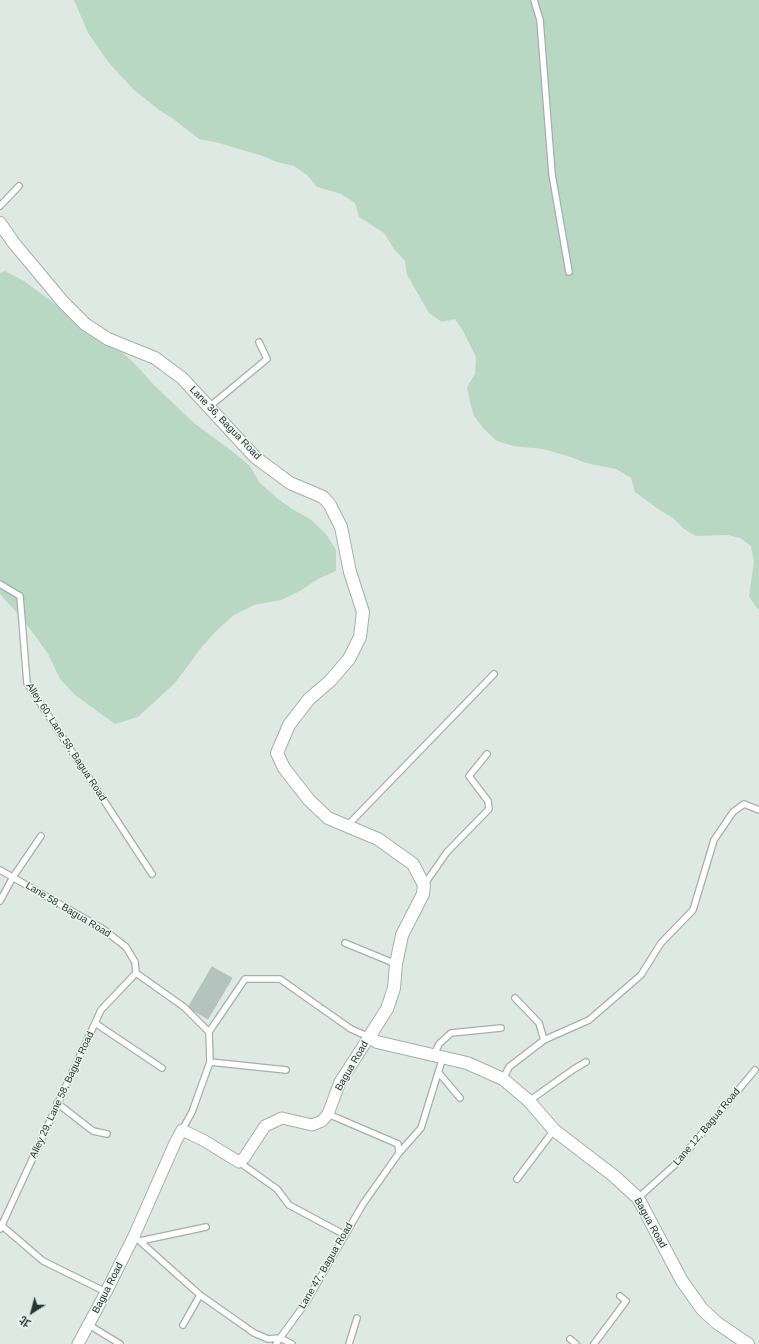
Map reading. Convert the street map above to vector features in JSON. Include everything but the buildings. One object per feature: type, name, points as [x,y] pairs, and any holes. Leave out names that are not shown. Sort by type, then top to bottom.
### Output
[{"type":"street","name":"Lane 36, Bagua Road","points":[[0,223],[13,242],[63,302],[84,324],[108,339],[155,358],[182,378],[255,457],[290,483],[323,497],[330,505],[341,527],[350,572],[363,612],[360,637],[349,659],[330,682],[309,699],[289,725],[277,752],[284,768],[309,800],[328,818],[378,839],[413,864],[424,885]]},
{"type":"street","points":[[369,1037],[387,1009],[394,988],[396,964],[402,935],[423,894],[424,885]]},
{"type":"street","name":"Bagua Road","points":[[328,1114],[340,1082],[369,1037],[377,1042],[467,1063],[503,1079],[529,1101],[554,1130],[614,1176],[638,1198],[682,1281],[702,1309],[717,1323],[748,1344]]},
{"type":"street","points":[[182,1130],[203,1140],[239,1162],[244,1158],[265,1126],[282,1118],[312,1125],[322,1121],[328,1114]]},
{"type":"street","name":"Bagua Road","points":[[78,1344],[137,1238],[175,1142],[182,1130]]},
{"type":"lane","points":[[534,0],[540,20],[552,174],[569,272]]},
{"type":"lane","points":[[0,206],[19,186]]},
{"type":"lane","points":[[209,407],[267,359],[259,342]]},
{"type":"lane","name":"Alley 60, Lane 58, Bagua Road","points":[[0,584],[20,596],[27,683],[152,874]]},
{"type":"lane","points":[[347,826],[494,674]]},
{"type":"lane","points":[[424,885],[446,852],[488,809],[488,801],[468,776],[488,754]]},
{"type":"lane","points":[[503,1079],[510,1067],[544,1040],[589,1020],[641,975],[661,943],[693,910],[714,840],[733,812],[744,804],[759,810]]},
{"type":"lane","points":[[0,901],[41,836]]},
{"type":"lane","name":"Lane 58, Bagua Road","points":[[0,870],[103,929],[126,947],[135,962],[136,973]]},
{"type":"lane","points":[[346,943],[396,964]]},
{"type":"lane","points":[[136,973],[184,1007],[209,1032]]},
{"type":"lane","name":"Alley 29, Lane 58, Bagua Road","points":[[1,1226],[101,1010],[136,973]]},
{"type":"lane","points":[[182,1130],[192,1112],[210,1062],[209,1032],[245,979],[280,979],[351,1029],[369,1037]]},
{"type":"lane","points":[[515,998],[539,1023],[544,1040]]},
{"type":"lane","points":[[95,1024],[162,1068]]},
{"type":"lane","name":"Lane 47, Bagua Road","points":[[276,1344],[305,1304],[362,1204],[399,1153],[421,1128],[439,1073],[439,1044],[451,1033],[501,1028]]},
{"type":"lane","points":[[210,1062],[286,1070]]},
{"type":"lane","points":[[529,1101],[586,1062]]},
{"type":"lane","name":"Lane 12, Bagua Road","points":[[638,1198],[678,1162],[755,1070]]},
{"type":"lane","points":[[439,1073],[460,1098]]},
{"type":"lane","points":[[57,1103],[93,1131],[107,1134]]},
{"type":"lane","points":[[328,1114],[398,1144],[399,1153]]},
{"type":"lane","points":[[517,1179],[554,1130]]},
{"type":"lane","points":[[239,1162],[276,1189],[289,1205],[345,1235]]},
{"type":"lane","points":[[1,1226],[43,1261],[106,1292]]},
{"type":"lane","points":[[137,1238],[206,1227]]},
{"type":"lane","points":[[137,1238],[200,1295],[254,1333],[268,1339],[280,1338],[292,1344]]},
{"type":"lane","points":[[183,1325],[200,1295]]},
{"type":"lane","points":[[594,1344],[626,1302],[620,1296]]},
{"type":"lane","points":[[349,1344],[357,1318]]},
{"type":"lane","points":[[89,1325],[120,1344]]},
{"type":"lane","points":[[570,1339],[576,1344]]},
{"type":"green space","points":[[74,0],[759,0],[759,610],[749,596],[754,562],[751,546],[740,538],[727,535],[696,536],[684,529],[673,518],[635,492],[631,478],[616,469],[586,463],[543,449],[513,446],[497,441],[484,429],[474,416],[467,387],[475,374],[476,357],[463,331],[455,319],[442,322],[429,313],[407,275],[405,261],[394,249],[384,233],[359,217],[355,203],[341,194],[317,187],[307,175],[294,166],[215,142],[199,139],[159,110],[133,89],[109,63],[88,33]]},
{"type":"green space","points":[[5,271],[24,281],[58,306],[75,316],[124,354],[194,423],[249,465],[260,483],[292,509],[310,519],[326,534],[336,550],[336,571],[318,579],[300,591],[281,600],[254,605],[234,615],[217,630],[201,648],[175,683],[138,717],[115,724],[75,695],[60,679],[48,654],[36,637],[20,616],[0,594],[0,273]]}]
